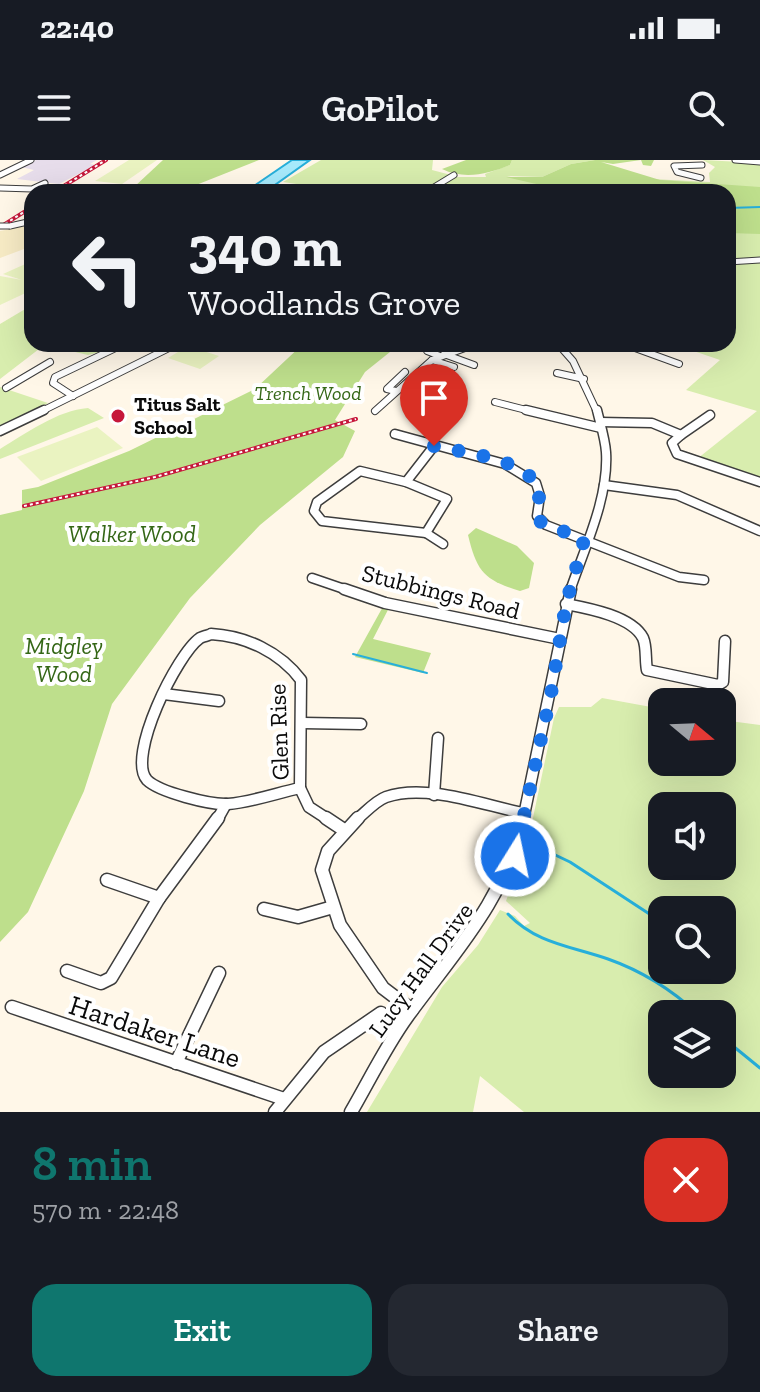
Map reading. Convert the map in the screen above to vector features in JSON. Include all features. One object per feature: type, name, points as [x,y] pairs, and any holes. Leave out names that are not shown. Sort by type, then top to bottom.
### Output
[{"type":"street","points":[[0,175],[31,160]]},
{"type":"street","points":[[735,160],[760,162]]},
{"type":"street","points":[[676,164],[699,164]]},
{"type":"street","points":[[676,164],[699,164]]},
{"type":"street","points":[[676,164],[677,172],[681,173]]},
{"type":"street","points":[[439,184],[454,175]]},
{"type":"street","points":[[26,184],[32,181]]},
{"type":"street","points":[[0,188],[24,185]]},
{"type":"street","points":[[19,187],[24,189]]},
{"type":"street","points":[[0,226],[24,223]]},
{"type":"street","points":[[736,262],[760,260]]},
{"type":"street","points":[[73,396],[53,383],[60,373],[106,352]]},
{"type":"street","points":[[0,431],[161,352]]},
{"type":"street","points":[[431,352],[474,365]]},
{"type":"street","points":[[375,411],[432,360],[451,352]]},
{"type":"street","name":"Lucy Hall Drive","points":[[351,1112],[412,1010],[495,900],[515,856],[566,604],[604,485],[606,452],[601,425],[584,379],[564,352]]},
{"type":"street","points":[[646,352],[679,364]]},
{"type":"street","points":[[432,360],[454,367]]},
{"type":"street","points":[[6,388],[46,364],[60,373]]},
{"type":"street","points":[[396,391],[387,389],[405,372]]},
{"type":"street","points":[[557,373],[584,379]]},
{"type":"street","points":[[495,402],[601,425],[652,423],[681,435]]},
{"type":"street","points":[[710,415],[672,443],[677,454],[760,482]]},
{"type":"street","points":[[395,434],[505,464],[526,474],[539,488],[539,521],[679,577],[704,580]]},
{"type":"street","points":[[406,482],[434,446]]},
{"type":"street","points":[[426,533],[447,499],[406,482],[360,471],[317,502],[314,511],[322,521],[335,525],[426,533],[443,544]]},
{"type":"street","points":[[604,485],[677,495],[760,531]]},
{"type":"street","name":"Stubbings Road","points":[[312,578],[385,603],[560,639]]},
{"type":"street","points":[[566,604],[584,607],[635,629],[644,641],[647,670],[662,676],[718,685],[723,682],[725,641]]},
{"type":"street","name":"Glen Rise","points":[[164,694],[180,663],[200,637],[218,634],[278,654],[294,667],[301,680],[300,788],[309,807],[344,830]]},
{"type":"street","points":[[219,701],[164,694],[139,749],[139,765],[146,779],[174,795],[226,804],[300,788]]},
{"type":"street","points":[[303,723],[361,724]]},
{"type":"street","points":[[434,795],[438,738]]},
{"type":"street","points":[[412,1010],[383,988],[340,925],[322,870],[328,851],[344,830],[383,798],[404,793],[434,795],[523,813]]},
{"type":"street","points":[[67,971],[101,983],[111,978],[159,898],[206,839],[226,804]]},
{"type":"street","points":[[107,880],[159,898]]},
{"type":"street","points":[[264,909],[284,919],[300,918],[333,907]]},
{"type":"street","points":[[176,1063],[219,973]]},
{"type":"street","name":"Hardaker Lane","points":[[12,1007],[284,1099]]},
{"type":"street","points":[[275,1112],[324,1052],[381,1013]]},
{"type":"shaded area","points":[[36,160],[97,160],[90,164],[96,165],[59,184],[17,179],[34,170],[21,167]]},
{"type":"shaded area","points":[[24,226],[24,249],[0,258],[0,231]]},
{"type":"green space","points":[[129,160],[157,160],[122,184],[95,181]]},
{"type":"green space","points":[[163,160],[259,160],[199,184],[137,184]]},
{"type":"green space","points":[[321,160],[433,160],[432,170],[451,175],[436,184],[283,182]]},
{"type":"green space","points":[[466,160],[512,160],[510,165],[476,174],[459,174],[442,169]]},
{"type":"green space","points":[[512,160],[595,160],[571,164],[542,177],[507,176],[539,184],[444,184],[456,177],[486,177],[485,174],[510,165]]},
{"type":"green space","points":[[595,160],[641,160],[613,164],[601,162],[660,180],[717,184],[536,184],[506,177],[542,177],[571,164]]},
{"type":"green space","points":[[641,160],[654,160],[651,166],[643,165]]},
{"type":"green space","points":[[703,160],[760,163],[760,259],[736,260],[736,184],[660,184],[593,176],[710,182],[709,173],[715,167]]},
{"type":"green space","points":[[736,185],[760,187],[760,234],[736,233]]},
{"type":"green space","points":[[760,261],[760,479],[697,459],[757,411],[686,390],[720,360],[696,352],[736,352],[736,262]]},
{"type":"green space","points":[[24,265],[24,294],[0,305],[0,276],[22,280],[3,274]]},
{"type":"green space","points":[[24,310],[24,352],[35,352],[0,379],[0,324]]},
{"type":"green space","points":[[178,352],[207,352],[219,356],[200,369],[168,358]]},
{"type":"green space","points":[[294,352],[390,352],[365,372],[335,420],[355,431],[343,457],[260,525],[190,598],[112,704],[84,791],[28,912],[0,942],[0,515],[22,510],[22,490],[38,487],[129,451],[255,389]]},
{"type":"green space","points":[[0,387],[48,403],[0,428]]},
{"type":"green space","points":[[88,408],[104,418],[0,459],[0,449],[31,430],[65,413]]},
{"type":"green space","points":[[97,427],[123,448],[41,481],[17,457]]},
{"type":"green space","points":[[476,528],[517,546],[534,563],[529,588],[520,591],[508,587],[484,573],[475,558],[468,535]]},
{"type":"green space","points":[[385,603],[391,604],[373,639],[431,653],[423,673],[355,657]]},
{"type":"green space","points":[[602,698],[648,706],[648,776],[736,776],[736,722],[760,725],[760,1112],[524,1112],[480,1076],[473,1112],[367,1112],[442,987],[478,945],[500,910],[515,916],[524,926],[530,923],[506,901],[530,832],[559,707],[591,707]]},
{"type":"water","points":[[292,160],[310,160],[276,184],[257,184]]},
{"type":"waterway","points":[[736,208],[760,207]]},
{"type":"waterway","points":[[353,654],[427,673]]},
{"type":"waterway","points":[[530,843],[570,862],[648,913]]},
{"type":"waterway","points":[[508,914],[543,938],[608,959],[645,975],[682,1000]]},
{"type":"waterway","points":[[736,1048],[760,1068]]},
{"type":"railway","points":[[67,184],[106,160]]},
{"type":"railway","points":[[0,227],[24,212]]},
{"type":"railway","points":[[24,506],[155,477],[356,419]]},
{"type":"place","name":"Titus Salt School","points":[[118,416]]},
{"type":"route","points":[[434,446],[505,464],[526,474],[539,488],[539,521],[584,540],[566,604],[551,694],[515,856]]},
{"type":"park label","name":"Trench Wood","points":[[308,393]]},
{"type":"park label","name":"Walker Wood","points":[[132,534]]},
{"type":"park label","name":"Midgley Wood","points":[[64,660]]}]
